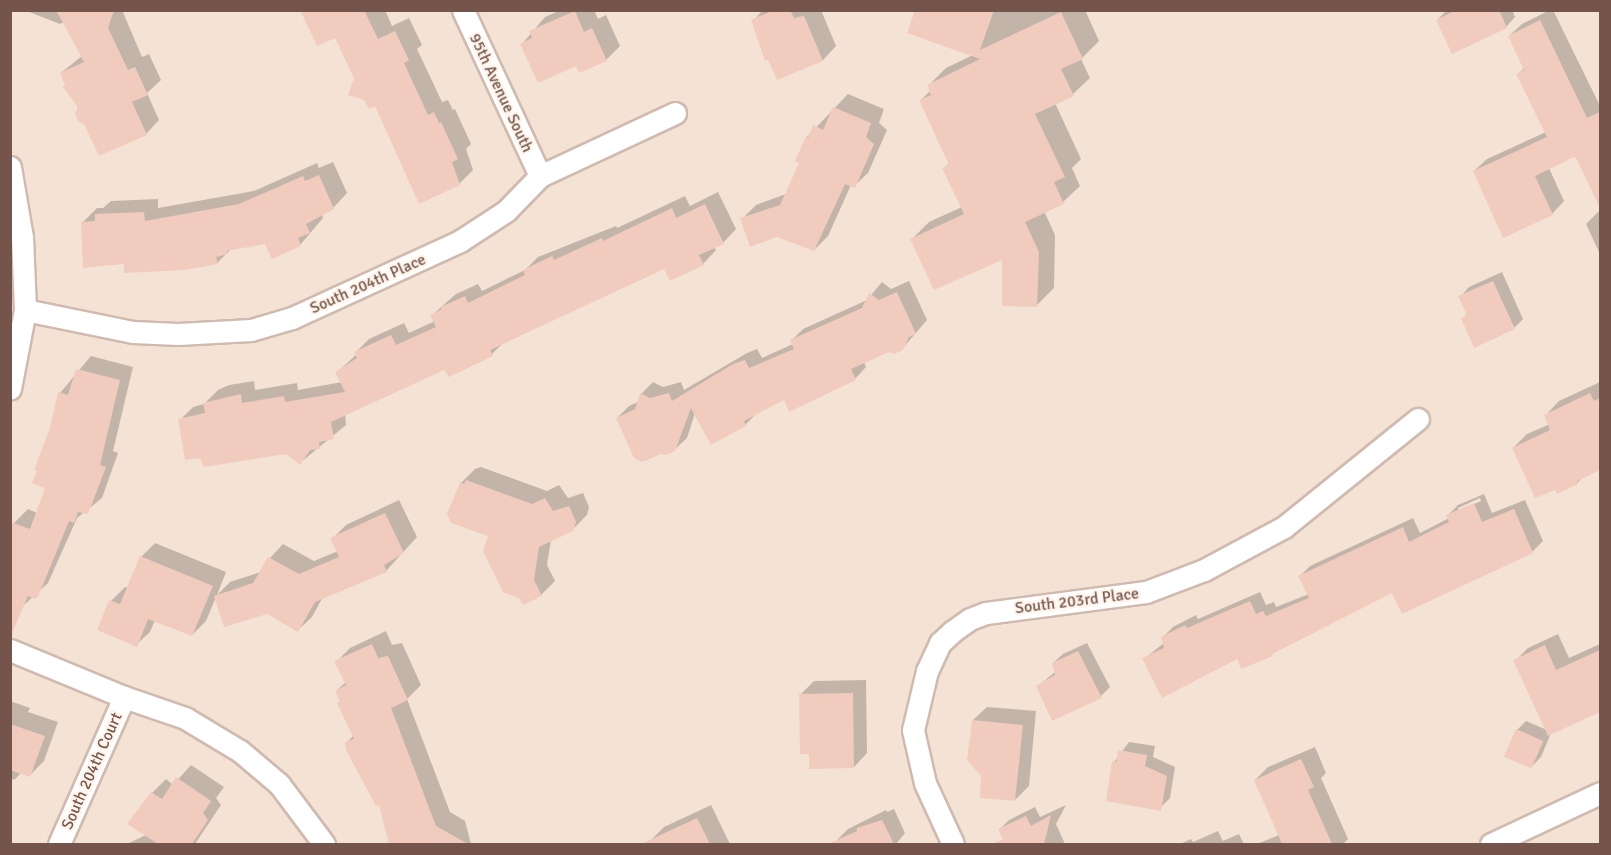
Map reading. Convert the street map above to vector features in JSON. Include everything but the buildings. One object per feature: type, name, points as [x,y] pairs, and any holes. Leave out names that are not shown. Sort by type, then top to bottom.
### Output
[{"type":"street","name":"95th Avenue South","points":[[463,10],[540,176]]},
{"type":"street","name":"South 204th Place","points":[[25,310],[133,332],[207,334],[251,330],[314,308],[460,242],[506,211],[540,176],[675,113]]},
{"type":"street","points":[[10,167],[22,237],[25,310],[10,389]]},
{"type":"street","name":"South 203rd Place","points":[[953,844],[925,783],[913,730],[927,671],[940,644],[953,631],[970,619],[986,613],[1146,592],[1204,570],[1284,527],[1418,419]]},
{"type":"street","points":[[10,650],[124,697],[185,718],[240,751],[279,784],[324,844]]},
{"type":"street","name":"South 204th Court","points":[[59,844],[124,697]]},
{"type":"street","points":[[1491,844],[1600,793]]},
{"type":"shaded area","points":[[11,11],[1600,11],[1600,844],[11,844]]}]
